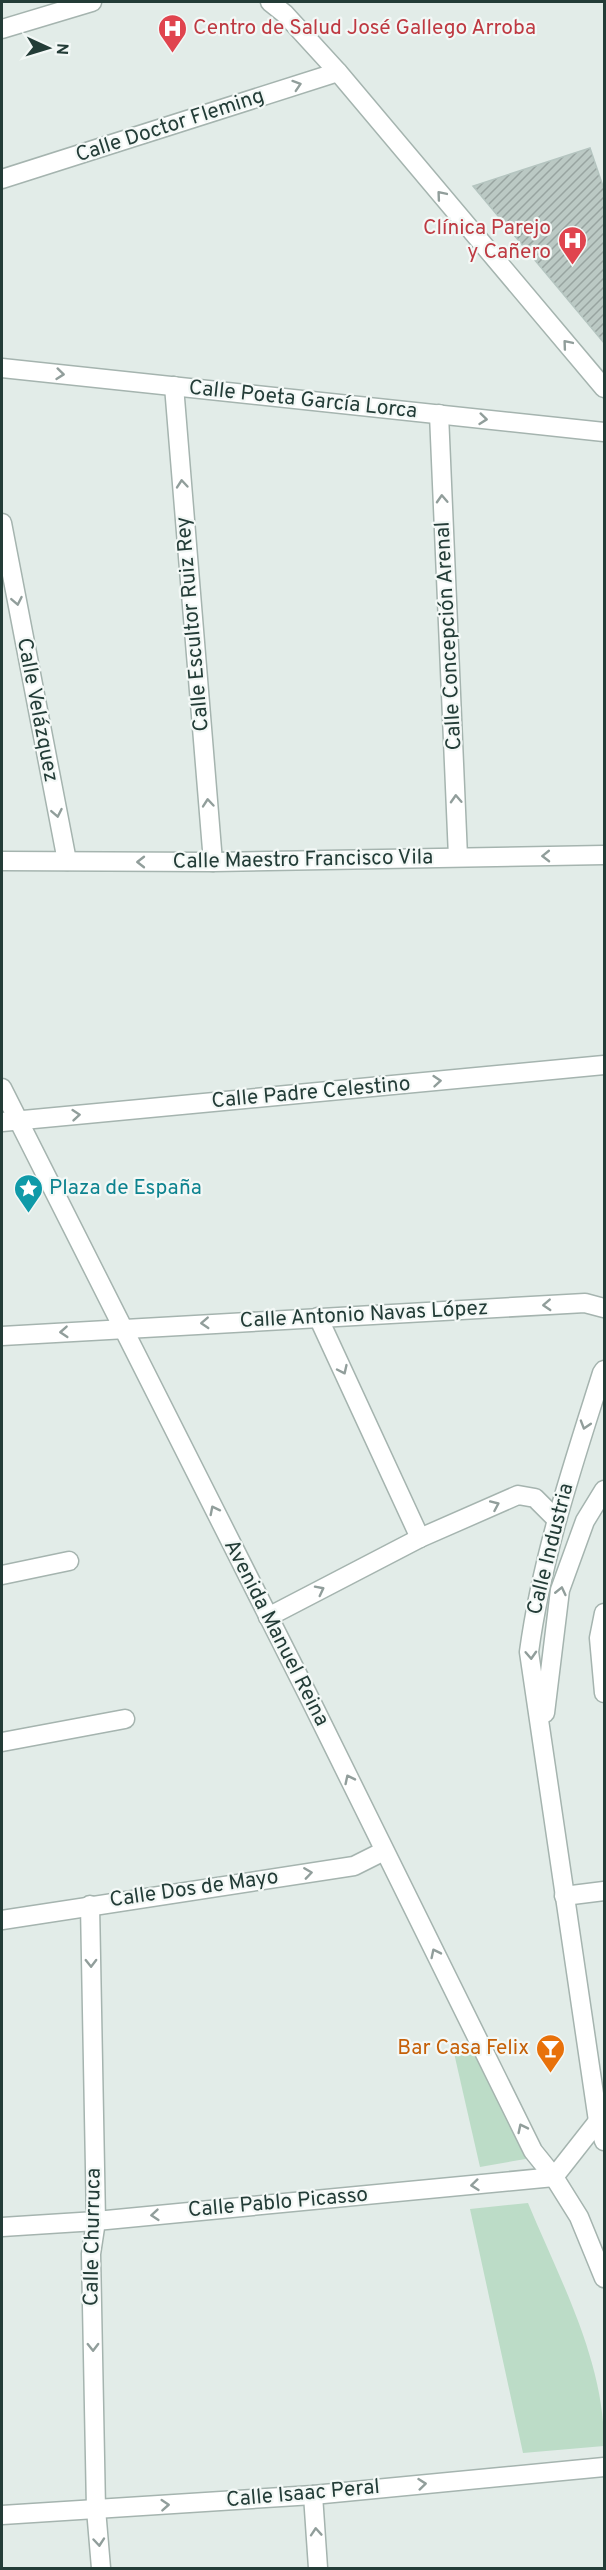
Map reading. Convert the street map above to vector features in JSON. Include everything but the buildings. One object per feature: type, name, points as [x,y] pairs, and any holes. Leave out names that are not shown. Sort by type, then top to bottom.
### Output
[{"type":"street","points":[[2,29],[92,2]]},
{"type":"street","points":[[270,2],[285,14],[338,72],[604,388]]},
{"type":"street","name":"Calle Doctor Fleming","points":[[2,179],[338,72]]},
{"type":"street","name":"Calle Poeta García Lorca","points":[[2,368],[604,432]]},
{"type":"street","name":"Calle Escultor Ruiz Rey","points":[[174,386],[213,862]]},
{"type":"street","name":"Calle Concepción Arenal","points":[[439,414],[458,857]]},
{"type":"street","name":"Calle Velázquez","points":[[2,523],[67,861]]},
{"type":"street","name":"Calle Maestro Francisco Vila","points":[[2,861],[213,862],[604,855]]},
{"type":"street","name":"Calle Padre Celestino","points":[[9,1121],[604,1065]]},
{"type":"street","name":"Avenida Manuel Reina","points":[[2,1088],[9,1121],[123,1328],[533,2151],[554,2177],[579,2217],[604,2278]]},
{"type":"street","name":"Calle Antonio Navas López","points":[[2,1336],[585,1303],[604,1308]]},
{"type":"street","points":[[318,1317],[420,1538]]},
{"type":"street","name":"Calle Industria","points":[[604,1370],[556,1519],[536,1600],[529,1652],[543,1732],[564,1896],[598,2121],[604,2141]]},
{"type":"street","name":"Calle Industria","points":[[543,1732],[560,1590],[585,1521],[604,1490]]},
{"type":"street","points":[[268,1617],[420,1538],[518,1495],[535,1497],[556,1519]]},
{"type":"street","points":[[2,1575],[69,1561]]},
{"type":"street","points":[[604,1613],[599,1638],[604,1693]]},
{"type":"street","points":[[2,1742],[125,1719]]},
{"type":"street","name":"Calle Dos de Mayo","points":[[2,1920],[354,1866],[384,1851]]},
{"type":"street","points":[[564,1896],[604,1891]]},
{"type":"street","name":"Calle Churruca","points":[[90,1905],[96,2220],[91,2254],[96,2509],[101,2568]]},
{"type":"street","points":[[554,2177],[598,2121]]},
{"type":"street","name":"Calle Pablo Picasso","points":[[2,2227],[554,2177]]},
{"type":"street","name":"Calle Isaac Peral","points":[[2,2515],[313,2495],[604,2467]]},
{"type":"street","points":[[313,2495],[318,2568]]},
{"type":"green space","points":[[477,2046],[531,2158],[480,2167],[454,2053]]},
{"type":"green space","points":[[528,2203],[589,2353],[597,2383],[604,2446],[523,2453],[470,2209]]},
{"type":"place","name":"Centro de Salud José Gallego Arroba","points":[[172,54]]},
{"type":"place","name":"Clínica Parejo y Cañero","points":[[572,266]]},
{"type":"place","name":"Plaza de España","points":[[28,1214]]},
{"type":"place","name":"Bar Casa Felix","points":[[550,2074]]}]
